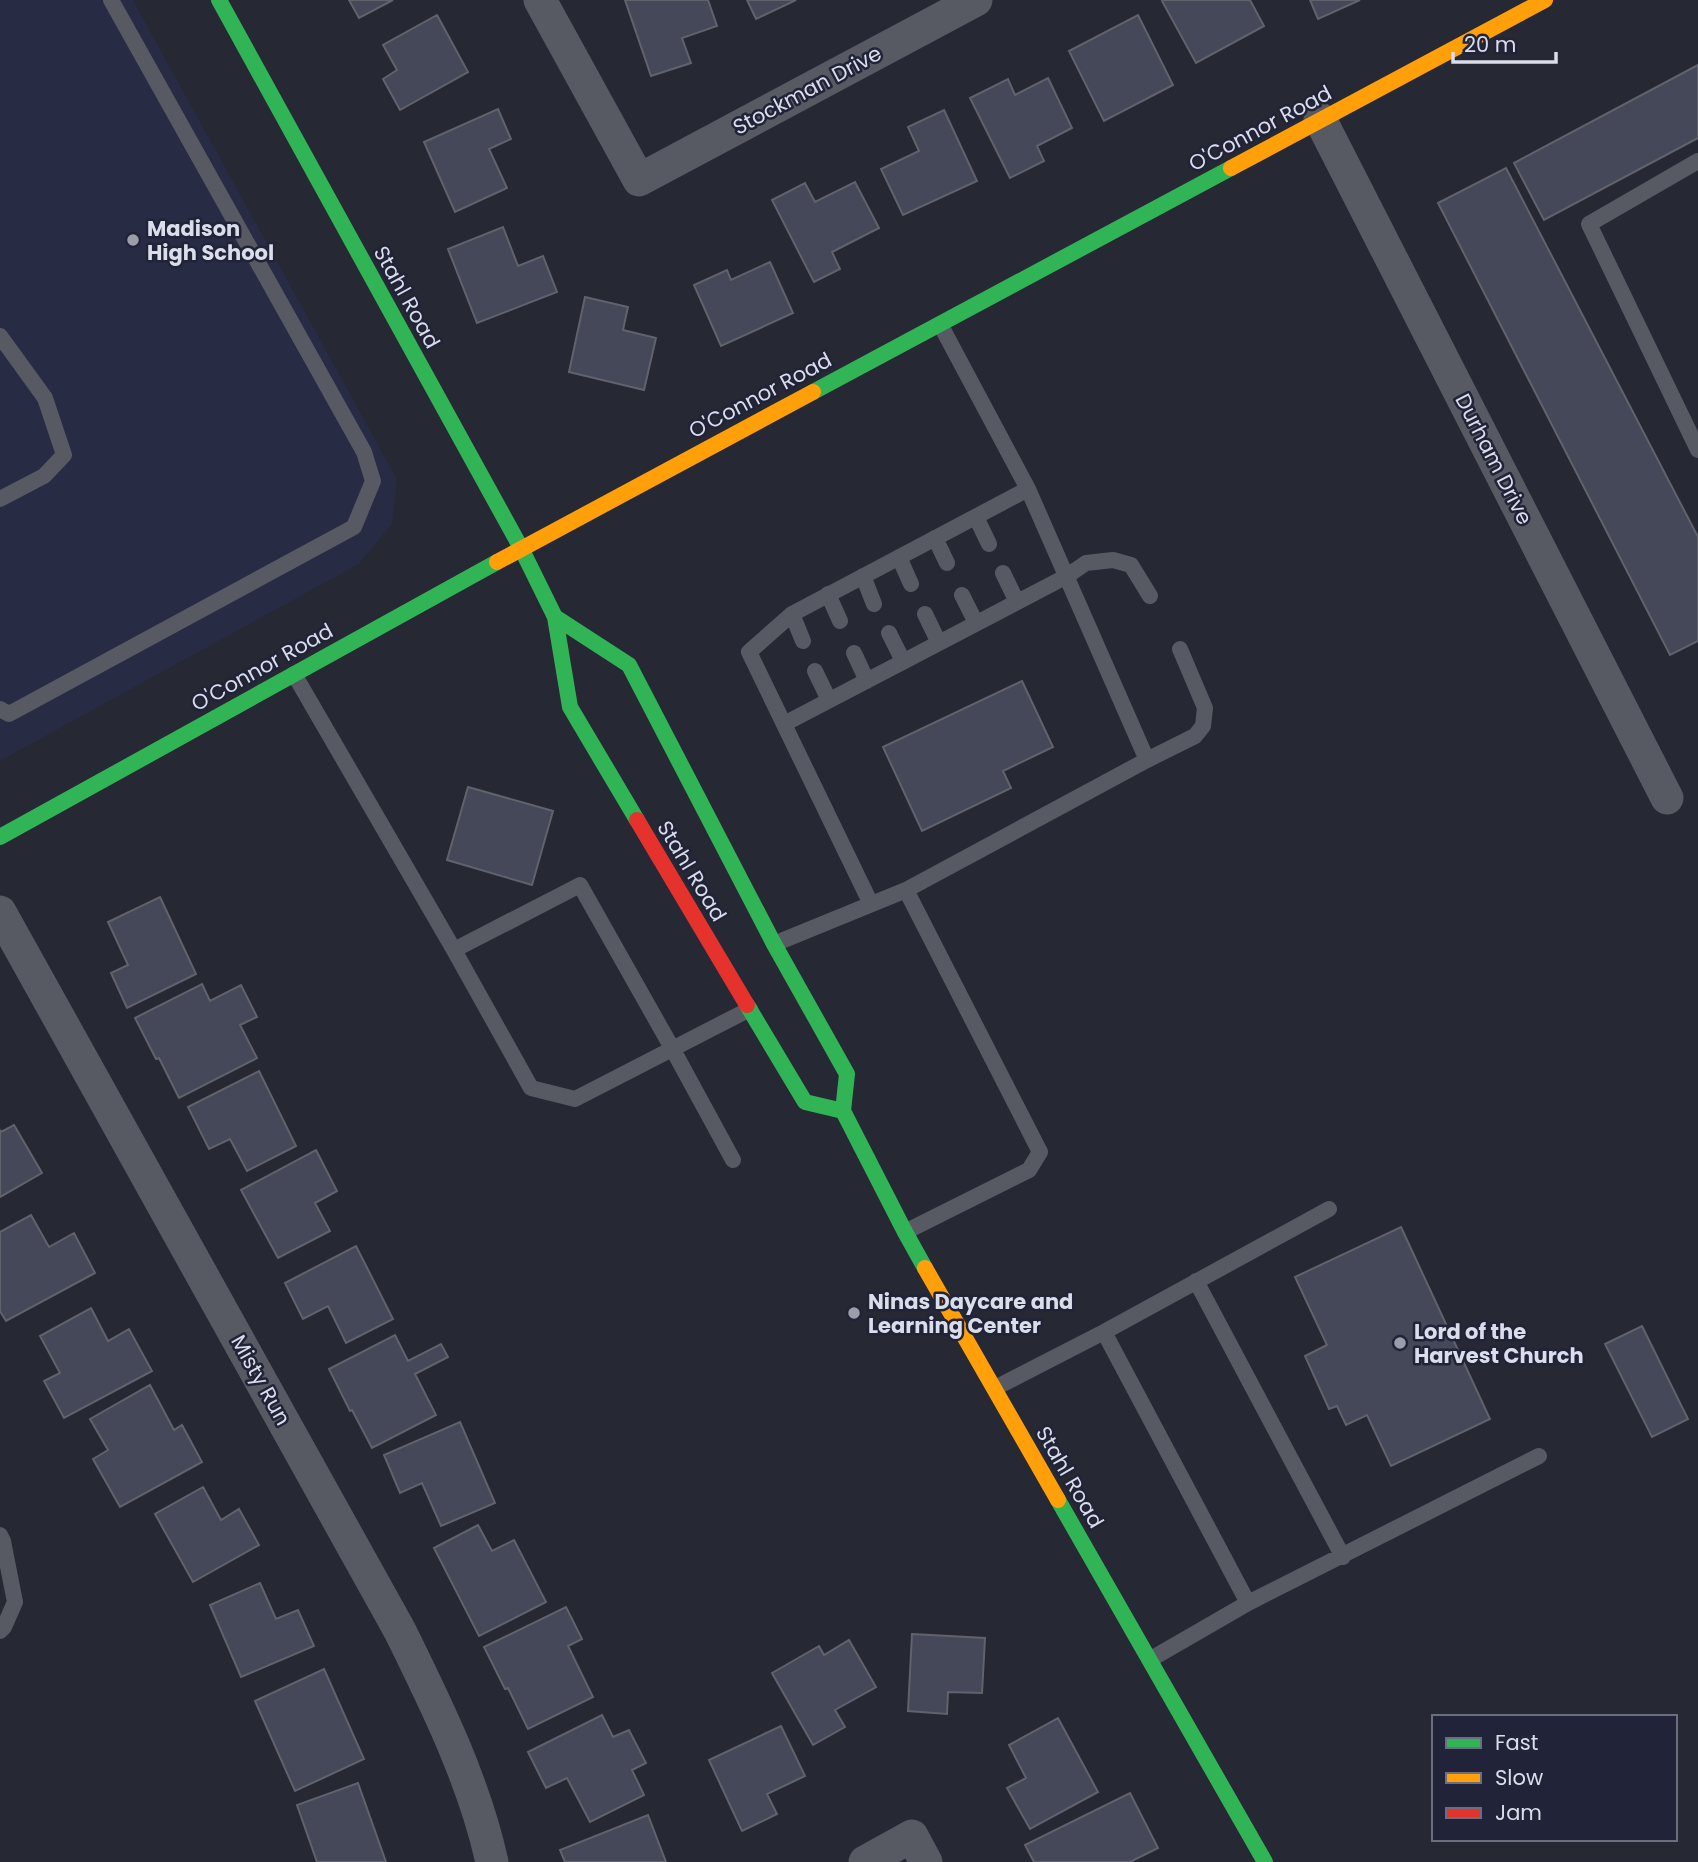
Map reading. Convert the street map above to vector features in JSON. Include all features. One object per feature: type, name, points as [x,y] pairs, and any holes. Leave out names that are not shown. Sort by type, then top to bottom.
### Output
[{"type":"main road","name":"Stahl Road","points":[[219,0],[521,548],[555,617],[570,707],[804,1102],[843,1111]]},
{"type":"main road","name":"O'Connor Road","points":[[0,837],[521,548],[1545,0]]},
{"type":"main road","name":"Stahl Road","points":[[555,617],[629,664],[774,944],[847,1073],[843,1111],[905,1232],[1265,1862]]},
{"type":"street","name":"Stockman Drive","points":[[540,0],[639,180],[976,0]]},
{"type":"street","name":"Durham Drive","points":[[1320,119],[1667,798]]},
{"type":"street","name":"Misty Run","points":[[0,912],[400,1631],[447,1727],[484,1827],[492,1862]]},
{"type":"street","points":[[865,1862],[919,1849]]},
{"type":"lane","points":[[0,709],[9,714],[354,527],[373,481],[364,452],[111,0]]},
{"type":"lane","points":[[1698,160],[1589,224],[1698,450]]},
{"type":"lane","points":[[940,323],[1028,489],[1147,760]]},
{"type":"lane","points":[[0,336],[45,398],[64,455],[44,476],[0,499]]},
{"type":"lane","points":[[871,904],[749,652],[792,614],[1028,489]]},
{"type":"lane","points":[[975,517],[989,544]]},
{"type":"lane","points":[[935,538],[947,564]]},
{"type":"lane","points":[[899,557],[911,584]]},
{"type":"lane","points":[[784,724],[1067,576],[1086,563],[1113,560],[1131,565],[1150,596]]},
{"type":"lane","points":[[1003,573],[1017,602]]},
{"type":"lane","points":[[863,576],[874,604]]},
{"type":"lane","points":[[828,594],[840,621]]},
{"type":"lane","points":[[962,595],[976,623]]},
{"type":"lane","points":[[792,614],[803,641]]},
{"type":"lane","points":[[925,614],[939,643]]},
{"type":"lane","points":[[889,633],[903,661]]},
{"type":"lane","points":[[774,944],[906,890],[1195,736],[1203,726],[1205,708],[1180,649]]},
{"type":"lane","points":[[854,653],[867,681]]},
{"type":"lane","points":[[816,671],[829,700]]},
{"type":"lane","points":[[294,674],[531,1088],[575,1099],[750,1009]]},
{"type":"lane","points":[[454,950],[580,886],[733,1160]]},
{"type":"lane","points":[[905,1232],[1029,1170],[1040,1152],[906,890]]},
{"type":"lane","points":[[995,1388],[1104,1332],[1329,1209]]},
{"type":"lane","points":[[1196,1282],[1343,1557]]},
{"type":"lane","points":[[1104,1332],[1248,1603]]},
{"type":"lane","points":[[1151,1659],[1248,1603],[1539,1456]]},
{"type":"lane","points":[[0,1535],[15,1602],[4,1627],[0,1630]]},
{"type":"shaded area","name":"Madison High School","points":[[0,0],[133,0],[397,479],[392,524],[359,564],[0,761]]},
{"type":"building","points":[[349,0],[393,0],[359,18]]},
{"type":"building","points":[[625,0],[708,0],[717,26],[682,38],[691,63],[651,76]]},
{"type":"building","points":[[747,0],[796,0],[756,19]]},
{"type":"building","points":[[1250,0],[1264,26],[1196,63],[1162,1]]},
{"type":"building","points":[[1310,0],[1360,0],[1318,19]]},
{"type":"building","points":[[437,15],[468,72],[400,110],[383,79],[397,70],[383,45]]},
{"type":"building","points":[[1138,15],[1173,85],[1104,121],[1069,51]]},
{"type":"building","points":[[1698,65],[1698,138],[1544,220],[1514,163]]},
{"type":"building","points":[[1048,78],[1072,128],[1037,146],[1044,161],[1010,178],[970,98],[1008,79],[1015,95]]},
{"type":"building","points":[[498,109],[511,139],[489,149],[507,188],[455,212],[424,142]]},
{"type":"building","points":[[944,110],[977,181],[903,215],[881,169],[919,151],[908,127]]},
{"type":"building","points":[[1506,168],[1698,537],[1698,641],[1670,655],[1438,203]]},
{"type":"building","points":[[855,182],[879,228],[832,252],[840,269],[814,282],[772,200],[805,183],[815,202]]},
{"type":"building","points":[[503,227],[518,266],[543,256],[557,292],[477,323],[448,249]]},
{"type":"building","points":[[770,262],[793,313],[721,346],[694,285],[727,270],[731,280]]},
{"type":"building","points":[[585,297],[628,307],[623,330],[656,338],[644,390],[569,372]]},
{"type":"building","points":[[1022,681],[1053,747],[1003,771],[1011,788],[922,831],[883,747]]},
{"type":"building","points":[[468,787],[553,811],[532,885],[447,860]]},
{"type":"building","points":[[160,897],[196,974],[127,1008],[111,973],[128,965],[108,922]]},
{"type":"building","points":[[202,984],[210,1001],[241,985],[257,1017],[240,1025],[257,1058],[179,1098],[135,1018]]},
{"type":"building","points":[[259,1071],[296,1146],[247,1171],[230,1139],[209,1149],[188,1107]]},
{"type":"building","points":[[14,1125],[42,1173],[0,1197],[0,1130],[1,1132]]},
{"type":"building","points":[[316,1150],[337,1191],[315,1203],[330,1231],[278,1258],[241,1190]]},
{"type":"building","points":[[31,1215],[49,1247],[74,1233],[95,1273],[6,1321],[0,1311],[0,1232]]},
{"type":"building","points":[[1401,1227],[1490,1419],[1391,1466],[1367,1415],[1346,1425],[1337,1406],[1329,1409],[1305,1356],[1327,1345],[1295,1277]]},
{"type":"building","points":[[356,1246],[393,1319],[346,1343],[328,1306],[303,1319],[285,1283]]},
{"type":"building","points":[[91,1308],[108,1341],[129,1329],[152,1371],[64,1418],[44,1381],[60,1373],[40,1336]]},
{"type":"building","points":[[1642,1326],[1688,1419],[1652,1437],[1605,1344]]},
{"type":"building","points":[[395,1335],[408,1361],[441,1344],[448,1357],[415,1374],[436,1415],[372,1448],[329,1369]]},
{"type":"building","points":[[150,1385],[174,1430],[182,1425],[202,1462],[120,1507],[93,1459],[108,1450],[90,1419]]},
{"type":"building","points":[[460,1422],[495,1503],[441,1526],[422,1483],[400,1493],[384,1455]]},
{"type":"building","points":[[203,1487],[221,1520],[239,1509],[259,1545],[193,1582],[155,1514]]},
{"type":"building","points":[[478,1525],[492,1551],[514,1540],[546,1602],[479,1636],[434,1548]]},
{"type":"building","points":[[260,1583],[276,1619],[298,1610],[314,1646],[241,1677],[210,1605]]},
{"type":"building","points":[[566,1607],[582,1639],[568,1646],[593,1697],[528,1729],[484,1647]]},
{"type":"building","points":[[912,1634],[985,1638],[982,1693],[948,1692],[947,1714],[908,1711]]},
{"type":"building","points":[[849,1640],[876,1687],[835,1710],[845,1727],[813,1745],[772,1673],[819,1646],[824,1655]]},
{"type":"building","points":[[324,1669],[364,1759],[295,1791],[255,1701]]},
{"type":"building","points":[[602,1715],[613,1737],[629,1730],[646,1763],[632,1770],[644,1795],[590,1822],[567,1778],[546,1788],[528,1752]]},
{"type":"building","points":[[1058,1718],[1098,1792],[1030,1829],[1007,1788],[1026,1778],[1009,1745]]},
{"type":"building","points":[[781,1726],[805,1776],[767,1794],[777,1814],[742,1831],[709,1760]]},
{"type":"building","points":[[358,1783],[386,1862],[317,1862],[297,1805]]},
{"type":"building","points":[[1130,1793],[1158,1848],[1130,1862],[1034,1862],[1025,1845]]},
{"type":"building","points":[[648,1815],[666,1862],[565,1862],[560,1850]]},
{"type":"traffic: fast","points":[[219,0],[521,548],[555,617],[570,707],[637,820]]},
{"type":"traffic: fast","points":[[813,392],[1231,168]]},
{"type":"traffic: fast","points":[[0,837],[497,562]]},
{"type":"traffic: fast","points":[[555,617],[629,665],[774,944],[847,1074],[843,1111],[925,1268]]},
{"type":"traffic: fast","points":[[747,1005],[805,1102],[843,1111]]},
{"type":"traffic: fast","points":[[1058,1500],[1265,1862]]},
{"type":"traffic: slow","points":[[1231,168],[1545,0]]},
{"type":"traffic: slow","points":[[497,562],[813,392]]},
{"type":"traffic: slow","points":[[925,1268],[1058,1500]]},
{"type":"traffic: jam","points":[[637,820],[747,1005]]},
{"type":"place","name":"Madison High School","points":[[133,240]]},
{"type":"place","name":"Ninas Daycare and Learning Center","points":[[854,1313]]},
{"type":"place","name":"Lord of the Harvest Church","points":[[1400,1343]]}]
